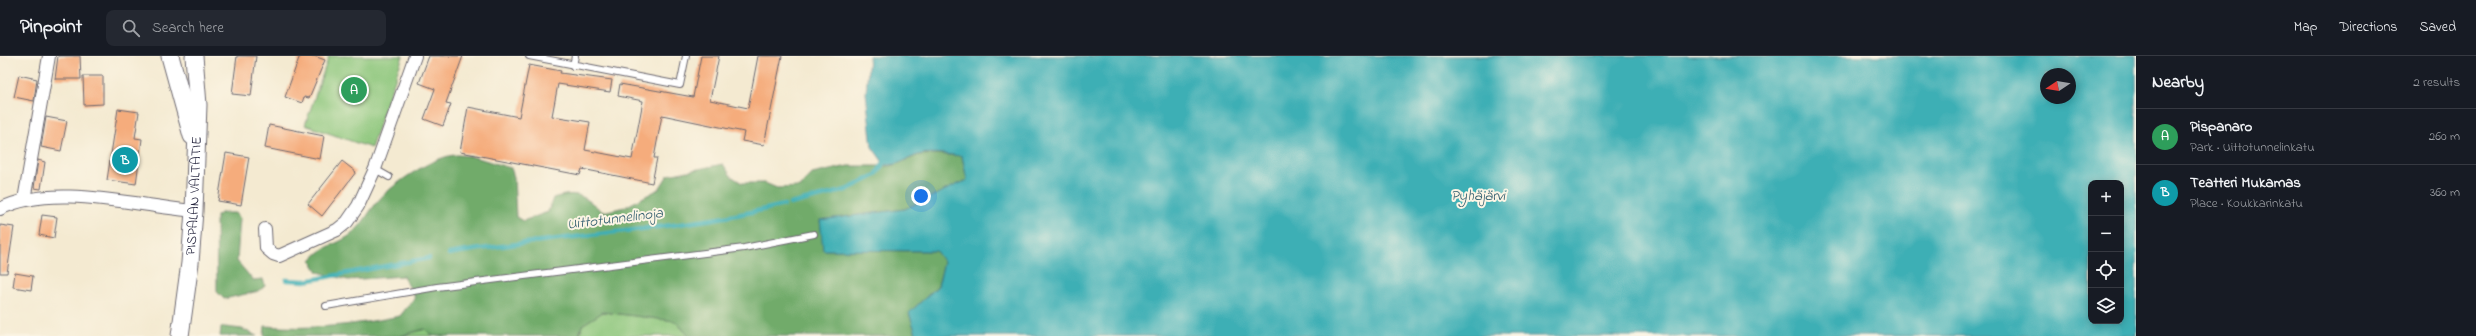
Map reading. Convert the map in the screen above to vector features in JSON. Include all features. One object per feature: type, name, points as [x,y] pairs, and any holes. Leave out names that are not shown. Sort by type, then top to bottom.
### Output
[{"type":"main road","points":[[170,56],[196,151]]},
{"type":"main road","name":"PISPALAN VALTATIE","points":[[180,336],[190,270],[194,211],[198,105],[194,56]]},
{"type":"street","points":[[24,200],[49,56]]},
{"type":"street","points":[[265,229],[266,248],[273,254],[279,256],[337,230],[347,222],[358,206],[375,169],[416,56]]},
{"type":"street","points":[[0,209],[24,200],[107,198],[194,211]]},
{"type":"lane","points":[[530,56],[573,66],[680,85],[686,56]]},
{"type":"lane","points":[[573,66],[575,56]]},
{"type":"lane","points":[[375,169],[389,177]]},
{"type":"lane","points":[[326,306],[437,287],[744,248],[814,234]]},
{"type":"green space","points":[[329,56],[403,56],[371,148],[305,125]]},
{"type":"green space","points":[[936,154],[962,156],[967,180],[905,209],[820,220],[824,250],[936,251],[944,262],[938,286],[909,313],[917,336],[689,336],[675,321],[603,312],[582,325],[579,336],[433,336],[425,329],[400,336],[264,336],[265,326],[333,326],[400,316],[415,297],[403,276],[348,280],[318,272],[311,260],[321,251],[354,232],[384,194],[403,179],[426,165],[449,156],[471,156],[511,168],[514,177],[516,217],[523,221],[548,212],[553,198],[569,195],[585,198],[603,212],[625,207],[659,189],[668,175],[723,164],[731,176],[742,183],[765,183],[777,188],[800,187],[812,174],[848,166],[891,166],[919,155]]},
{"type":"green space","points":[[221,213],[235,213],[240,218],[237,261],[253,280],[263,279],[265,286],[259,291],[224,299],[217,292],[216,216]]},
{"type":"green space","points":[[603,312],[675,321],[689,336],[580,336],[582,325]]},
{"type":"green space","points":[[221,328],[242,329],[257,336],[220,336]]},
{"type":"green space","points":[[425,329],[433,336],[402,336]]},
{"type":"water","name":"Pyhäjärvi","points":[[869,56],[2136,56],[2136,336],[917,336],[909,313],[938,286],[944,262],[936,251],[823,250],[820,220],[905,209],[967,180],[962,156],[934,153],[923,154],[898,163],[885,165],[872,147],[866,93]]},
{"type":"building","points":[[58,56],[80,56],[81,79],[55,79]]},
{"type":"building","points":[[237,56],[256,56],[251,96],[232,94]]},
{"type":"building","points":[[302,56],[314,56],[325,60],[309,98],[304,97],[302,103],[285,97],[299,58]]},
{"type":"building","points":[[429,56],[463,56],[446,103],[451,104],[443,126],[424,119],[435,89],[419,83]]},
{"type":"building","points":[[701,56],[719,56],[710,100],[748,108],[758,56],[782,56],[764,145],[742,141],[744,132],[662,115],[654,158],[657,158],[652,183],[582,169],[580,175],[460,152],[468,107],[519,117],[529,65],[561,71],[560,73],[612,80],[610,92],[558,84],[552,116],[590,122],[585,150],[632,159],[643,101],[618,96],[620,84],[693,97]]},
{"type":"building","points":[[19,75],[37,79],[34,101],[14,97]]},
{"type":"building","points":[[83,76],[103,76],[103,104],[84,105]]},
{"type":"building","points":[[118,109],[139,112],[135,138],[142,139],[136,184],[107,180]]},
{"type":"building","points":[[46,117],[67,121],[61,151],[41,147]]},
{"type":"building","points":[[269,125],[324,136],[320,159],[265,148]]},
{"type":"building","points":[[226,153],[249,157],[241,205],[218,201]]},
{"type":"building","points":[[38,160],[45,162],[41,189],[34,188]]},
{"type":"building","points":[[342,161],[356,172],[322,216],[308,204]]},
{"type":"building","points":[[42,215],[57,217],[54,238],[39,235]]},
{"type":"building","points":[[0,225],[14,227],[7,273],[0,273]]},
{"type":"building","points":[[15,273],[33,276],[31,290],[13,287]]},
{"type":"waterway","name":"Uittotunnelinoja","points":[[790,204],[846,190],[876,175],[884,162]]},
{"type":"waterway","name":"Uittotunnelinoja","points":[[449,254],[701,221],[784,205]]},
{"type":"waterway","name":"Uittotunnelinoja","points":[[286,280],[305,281],[429,258]]},
{"type":"place","name":"Pispanaro","points":[[354,90]]},
{"type":"place","name":"Teatteri Mukamas","points":[[125,160]]}]
